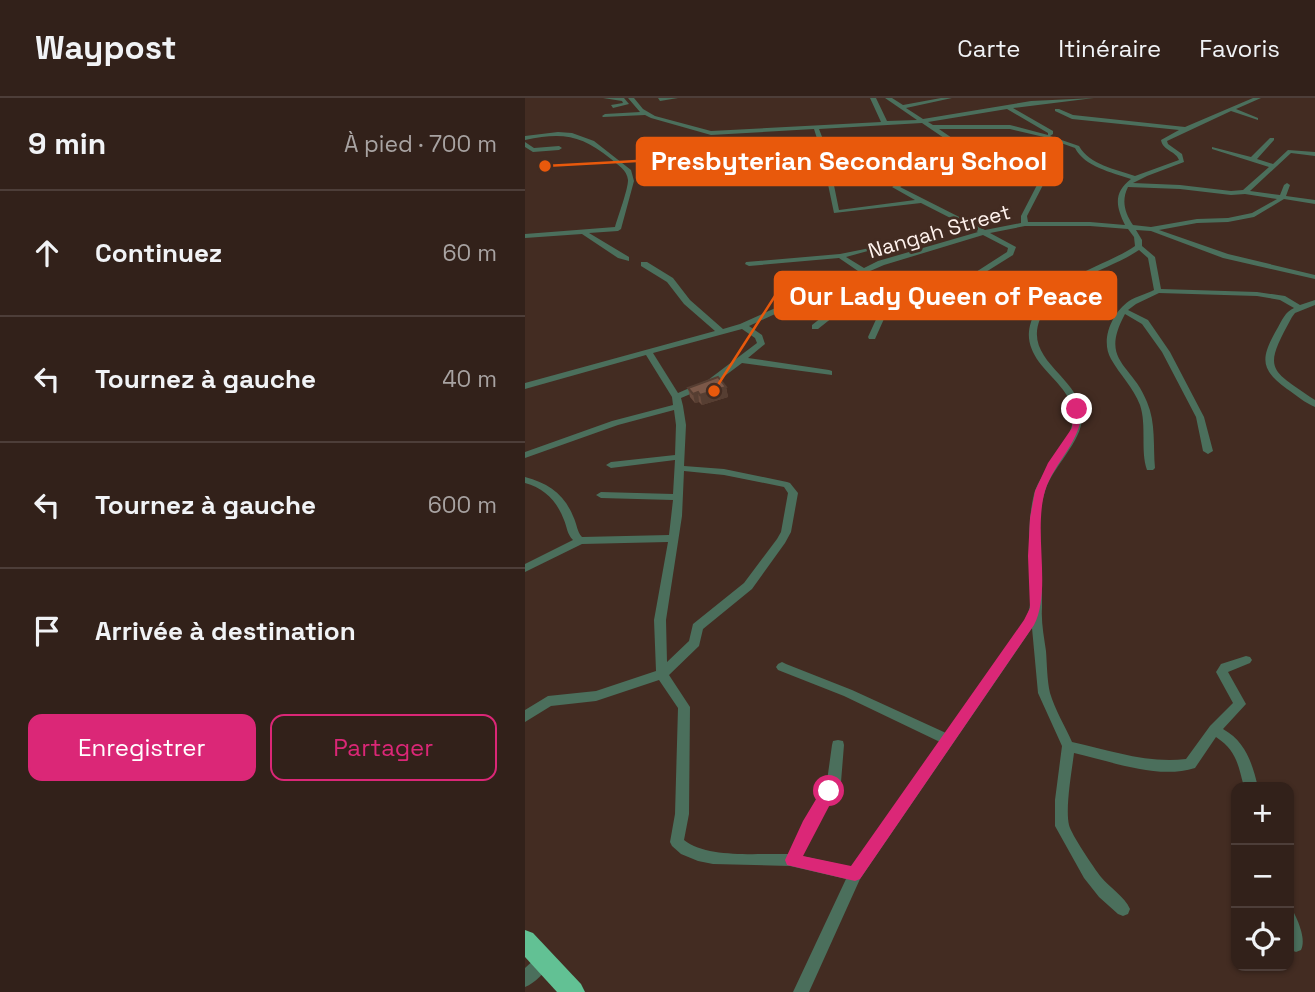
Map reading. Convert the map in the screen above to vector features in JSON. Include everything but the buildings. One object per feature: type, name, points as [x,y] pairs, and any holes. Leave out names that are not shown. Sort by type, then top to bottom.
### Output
[{"type":"highway","points":[[525,941],[573,992]]},
{"type":"street","points":[[605,98],[624,100],[626,104],[613,106]]},
{"type":"street","points":[[631,98],[645,113],[656,119],[711,133],[922,121],[1021,105],[1091,98]]},
{"type":"street","points":[[664,106],[660,99],[675,98]]},
{"type":"street","points":[[873,98],[885,124]]},
{"type":"street","points":[[761,154],[950,139],[888,98]]},
{"type":"street","points":[[902,107],[949,98]]},
{"type":"street","points":[[1006,98],[1021,105]]},
{"type":"street","points":[[1139,247],[1139,239],[1119,205],[1122,192],[1131,182],[1182,161],[1181,156],[1163,142],[1184,129],[1258,98]]},
{"type":"street","points":[[1008,107],[1052,133],[1046,136]]},
{"type":"street","points":[[1230,109],[1256,120]]},
{"type":"street","points":[[1057,110],[1072,117],[1184,129]]},
{"type":"street","points":[[605,116],[645,113]]},
{"type":"street","points":[[932,127],[1010,127],[1046,136],[1077,147],[1082,156],[1131,182],[1231,193],[1245,192],[1315,202]]},
{"type":"street","points":[[816,128],[824,149],[836,212],[923,201]]},
{"type":"street","points":[[525,138],[558,132],[587,139],[631,173],[630,188],[618,229],[525,236]]},
{"type":"street","points":[[1254,158],[1272,139]]},
{"type":"street","points":[[525,144],[533,150],[559,148]]},
{"type":"street","points":[[902,144],[905,158],[917,174],[895,187],[1012,247],[1013,250],[969,279],[978,303],[979,318]]},
{"type":"street","points":[[1214,148],[1274,166]]},
{"type":"street","points":[[1245,192],[1290,152],[1314,153]]},
{"type":"street","points":[[1025,225],[1024,216],[1040,185]]},
{"type":"street","points":[[1151,229],[1254,215],[1281,198],[1287,185]]},
{"type":"street","name":"Nangah Street","points":[[525,386],[743,326],[887,261],[982,233],[1025,225],[1078,223],[1151,229]]},
{"type":"street","points":[[1151,229],[1226,256],[1315,276]]},
{"type":"street","points":[[578,231],[599,240],[617,256],[626,259]]},
{"type":"street","points":[[1139,247],[1149,252],[1158,291]]},
{"type":"street","points":[[1123,909],[1104,892],[1089,873],[1062,825],[1068,746],[1044,693],[1036,608],[1035,518],[1040,491],[1053,463],[1077,428],[1079,418],[1073,399],[1042,360],[1032,338],[1032,331],[1036,318],[1055,291],[1139,247]]},
{"type":"street","points":[[749,264],[840,256],[873,248]]},
{"type":"street","points":[[840,256],[864,271]]},
{"type":"street","points":[[644,264],[670,280],[687,302],[721,332]]},
{"type":"street","points":[[834,284],[855,295],[888,301],[872,337]]},
{"type":"street","points":[[1150,468],[1148,422],[1143,400],[1111,354],[1112,329],[1123,310],[1133,302],[1158,291],[1273,296],[1300,308]]},
{"type":"street","points":[[815,327],[855,295]]},
{"type":"street","points":[[1315,302],[1288,316],[1269,353],[1269,364],[1276,377],[1315,404]]},
{"type":"street","points":[[1123,310],[1145,322],[1166,352],[1200,417],[1208,451]]},
{"type":"street","points":[[525,455],[677,401],[699,390],[741,360],[762,340],[743,326]]},
{"type":"street","points":[[649,352],[677,401],[677,516],[660,620],[662,674],[684,707],[682,814],[677,842],[688,850],[722,859],[793,860],[855,874]]},
{"type":"street","points":[[741,360],[829,373]]},
{"type":"street","points":[[525,716],[548,701],[596,696],[662,674],[695,643],[697,627],[748,586],[786,532],[793,493],[787,485],[679,463],[611,465]]},
{"type":"street","points":[[525,481],[547,489],[563,503],[574,536],[580,541]]},
{"type":"street","points":[[601,495],[676,497]]},
{"type":"street","points":[[525,568],[580,541],[672,538]]},
{"type":"street","points":[[801,992],[855,874],[1024,632],[1036,608]]},
{"type":"street","points":[[1024,632],[1040,635]]},
{"type":"street","points":[[1068,746],[1160,768],[1190,764],[1214,730],[1240,704],[1222,672],[1225,667],[1246,660]]},
{"type":"street","points":[[782,667],[848,693],[948,740]]},
{"type":"street","points":[[1214,730],[1238,747],[1249,782]]},
{"type":"street","points":[[793,860],[809,825],[834,782],[838,745]]},
{"type":"street","points":[[1294,937],[1296,944]]},
{"type":"street","points":[[525,979],[543,962]]},
{"type":"place","name":"Presbyterian Secondary School","points":[[545,166]]},
{"type":"place","name":"Our Lady Queen of Peace","points":[[714,391]]},
{"type":"route","points":[[829,791],[793,860],[813,867],[855,874],[1030,622],[1036,608],[1035,518],[1040,491],[1053,463],[1077,428],[1077,409]]}]
